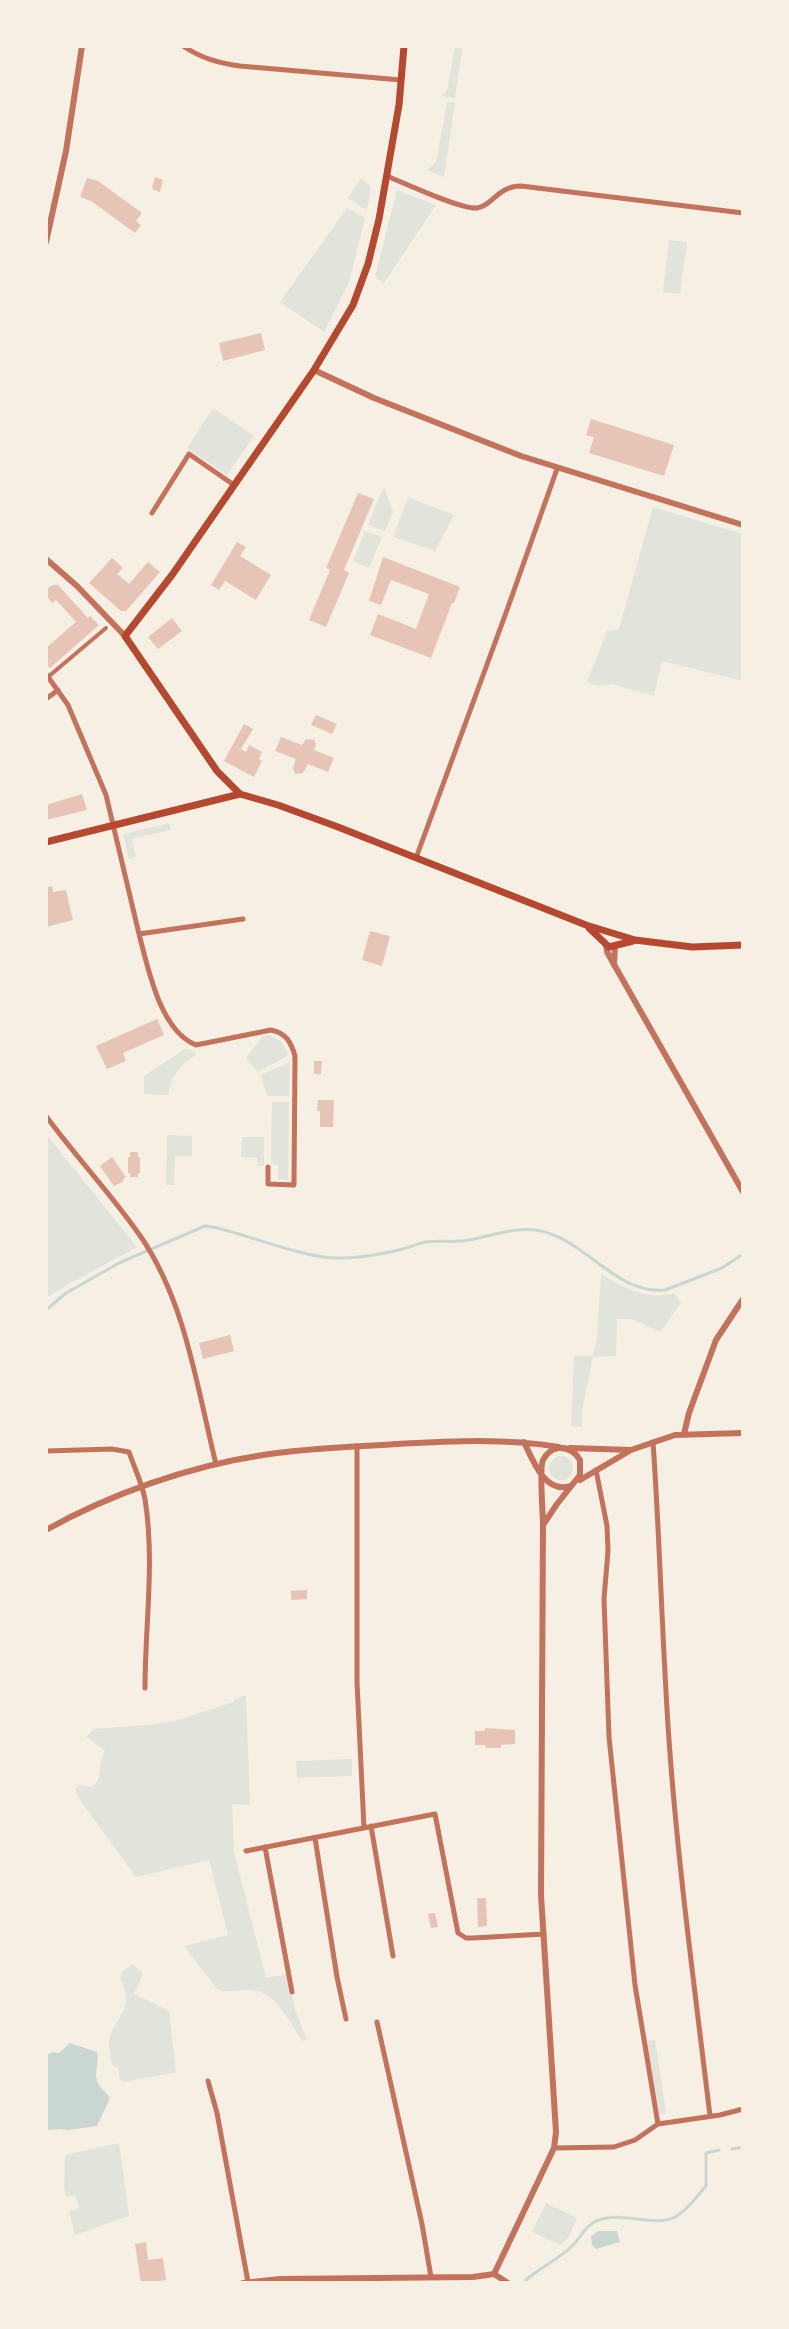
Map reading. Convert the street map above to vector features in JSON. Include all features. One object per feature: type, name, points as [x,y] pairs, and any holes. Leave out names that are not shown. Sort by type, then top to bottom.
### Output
[{"type":"main road","points":[[404,46],[379,219],[364,278],[343,323],[176,570],[125,636],[217,771],[240,794],[293,810],[586,925],[635,940],[692,947],[743,945]]},
{"type":"main road","points":[[46,842],[240,794]]},
{"type":"main road","points":[[586,925],[609,947],[635,940]]},
{"type":"main road","points":[[606,944],[606,936],[614,933]]},
{"type":"main road","points":[[614,933],[619,939],[615,946]]},
{"type":"street","points":[[46,242],[66,151],[82,46]]},
{"type":"street","points":[[183,46],[197,56],[240,66],[401,80]]},
{"type":"street","points":[[387,176],[443,199],[475,208],[506,188],[521,186],[743,213]]},
{"type":"street","points":[[314,370],[400,409],[557,469],[743,525]]},
{"type":"street","points":[[152,513],[189,454],[234,485]]},
{"type":"street","points":[[416,858],[557,469]]},
{"type":"street","points":[[46,559],[125,636]]},
{"type":"street","points":[[106,628],[48,678],[68,705],[106,795],[139,934],[159,1000],[172,1026],[187,1042],[196,1045],[271,1030],[281,1033],[292,1044],[295,1056],[294,1185],[268,1184],[268,1167]]},
{"type":"street","points":[[46,699],[58,690]]},
{"type":"street","points":[[139,934],[243,919]]},
{"type":"street","points":[[606,944],[614,965],[743,1192]]},
{"type":"street","points":[[614,965],[615,946]]},
{"type":"street","points":[[46,1116],[153,1257],[181,1323],[216,1464]]},
{"type":"street","points":[[684,1434],[716,1340],[743,1299]]},
{"type":"street","points":[[524,1442],[547,1482],[557,1488],[569,1487],[631,1450],[653,1442],[684,1434],[743,1433]]},
{"type":"street","points":[[46,1530],[91,1507],[142,1487],[216,1464],[273,1453],[467,1441],[631,1450]]},
{"type":"street","points":[[653,1442],[669,1742],[710,2116]]},
{"type":"street","points":[[357,1446],[360,1753],[367,1827],[393,1956]]},
{"type":"street","points":[[494,2274],[554,2148],[556,2108],[541,1877],[541,1465],[551,1451],[563,1448],[573,1451],[582,1465],[580,1475],[543,1525]]},
{"type":"street","points":[[46,1451],[112,1449],[129,1452],[145,1497],[150,1562],[145,1688]]},
{"type":"street","points":[[596,1470],[607,1538],[608,1569],[604,1599],[609,1737],[635,1985],[658,2124]]},
{"type":"street","points":[[246,1851],[435,1814],[456,1927],[461,1936],[544,1934]]},
{"type":"street","points":[[315,1838],[346,2019]]},
{"type":"street","points":[[265,1847],[292,1992]]},
{"type":"street","points":[[377,2022],[431,2277]]},
{"type":"street","points":[[208,2081],[217,2113],[245,2283],[280,2279],[473,2277],[494,2274],[508,2283]]},
{"type":"street","points":[[554,2148],[614,2147],[635,2140],[658,2124],[743,2109]]},
{"type":"shaded area","points":[[455,46],[463,46],[455,98],[441,96],[447,91]]},
{"type":"shaded area","points":[[447,102],[455,103],[444,177],[427,170],[436,162]]},
{"type":"shaded area","points":[[361,178],[371,187],[367,210],[348,198]]},
{"type":"shaded area","points":[[397,190],[436,205],[384,283],[375,277]]},
{"type":"shaded area","points":[[347,208],[365,218],[349,282],[324,332],[280,302]]},
{"type":"shaded area","points":[[669,240],[687,242],[680,294],[663,292]]},
{"type":"shaded area","points":[[213,408],[254,436],[227,475],[187,448]]},
{"type":"shaded area","points":[[384,486],[393,512],[385,531],[368,525]]},
{"type":"shaded area","points":[[408,497],[454,515],[435,551],[393,537]]},
{"type":"shaded area","points":[[653,507],[743,534],[743,681],[662,661],[654,696],[611,684],[599,686],[587,682],[607,631],[619,629]]},
{"type":"shaded area","points":[[365,531],[382,537],[369,568],[353,561]]},
{"type":"shaded area","points":[[169,823],[171,830],[132,839],[136,857],[129,859],[123,834]]},
{"type":"shaded area","points":[[269,1035],[282,1042],[289,1055],[258,1072],[246,1058],[262,1037]]},
{"type":"shaded area","points":[[185,1049],[195,1051],[196,1055],[177,1072],[168,1095],[144,1094],[144,1076]]},
{"type":"shaded area","points":[[290,1062],[289,1096],[267,1096],[261,1075]]},
{"type":"shaded area","points":[[272,1102],[289,1102],[288,1180],[278,1180],[278,1165],[271,1164]]},
{"type":"shaded area","points":[[46,1134],[137,1247],[46,1298]]},
{"type":"shaded area","points":[[167,1135],[192,1136],[192,1156],[175,1156],[174,1185],[166,1185]]},
{"type":"shaded area","points":[[242,1137],[264,1137],[264,1166],[257,1166],[257,1158],[241,1157]]},
{"type":"shaded area","points":[[601,1274],[646,1294],[675,1293],[681,1303],[660,1332],[632,1319],[617,1319],[616,1356],[593,1357],[582,1410],[582,1427],[571,1426],[574,1356],[593,1356]]},
{"type":"shaded area","points":[[561,1456],[569,1460],[573,1468],[569,1476],[561,1480],[553,1476],[549,1468],[553,1460]]},
{"type":"shaded area","points":[[246,1695],[250,1805],[232,1804],[234,1852],[266,1978],[287,1974],[295,2009],[307,2040],[302,2041],[269,1996],[252,1990],[218,1990],[184,1946],[228,1935],[209,1860],[136,1877],[75,1789],[79,1785],[92,1787],[98,1779],[105,1751],[86,1737],[94,1729],[175,1721]]},
{"type":"shaded area","points":[[352,1759],[352,1776],[297,1778],[296,1761]]},
{"type":"shaded area","points":[[133,1964],[143,1974],[134,1994],[169,2011],[176,2072],[125,2082],[120,2080],[118,2068],[112,2065],[109,2046],[110,2036],[125,2007],[125,1990],[120,1978],[124,1970]]},
{"type":"shaded area","points":[[655,2040],[666,2113],[660,2114],[646,2041]]},
{"type":"shaded area","points":[[70,2043],[97,2052],[97,2081],[110,2098],[97,2126],[46,2130],[46,2055],[59,2053]]},
{"type":"shaded area","points":[[119,2143],[129,2216],[75,2235],[69,2211],[79,2208],[75,2195],[66,2197],[65,2155]]},
{"type":"shaded area","points":[[546,2203],[577,2218],[568,2238],[560,2245],[532,2232]]},
{"type":"shaded area","points":[[598,2231],[617,2231],[620,2242],[596,2249],[591,2236]]},
{"type":"building","points":[[155,177],[163,180],[160,192],[152,189]]},
{"type":"building","points":[[87,178],[98,181],[142,213],[136,221],[141,225],[135,233],[91,201],[80,197]]},
{"type":"building","points":[[261,333],[265,350],[223,361],[219,343]]},
{"type":"building","points":[[591,419],[674,445],[664,476],[589,453],[594,437],[586,435]]},
{"type":"building","points":[[358,493],[374,499],[344,570],[349,573],[326,627],[309,620],[330,570],[326,568]]},
{"type":"building","points":[[237,542],[246,547],[240,556],[271,575],[256,600],[225,581],[219,590],[211,585]]},
{"type":"building","points":[[383,557],[460,587],[431,658],[370,635],[378,614],[416,629],[429,594],[391,580],[381,605],[369,601]]},
{"type":"building","points":[[112,558],[123,568],[117,574],[129,584],[148,562],[160,572],[126,611],[121,611],[89,583]]},
{"type":"building","points":[[58,585],[88,618],[90,616],[99,625],[50,668],[46,664],[46,648],[76,622],[56,600],[52,603],[46,595],[46,589]]},
{"type":"building","points":[[172,618],[182,631],[158,649],[148,637]]},
{"type":"building","points":[[316,715],[337,724],[332,734],[311,725]]},
{"type":"building","points":[[244,724],[253,729],[241,749],[246,752],[249,745],[262,752],[259,759],[262,761],[254,777],[224,761]]},
{"type":"building","points":[[281,737],[302,745],[306,739],[314,740],[314,750],[334,758],[328,772],[308,764],[303,773],[295,774],[296,759],[275,751]]},
{"type":"building","points":[[82,794],[87,810],[46,820],[46,805]]},
{"type":"building","points":[[52,886],[53,892],[66,890],[73,920],[46,927],[46,887]]},
{"type":"building","points":[[370,931],[390,936],[382,966],[362,960]]},
{"type":"building","points":[[157,1019],[164,1035],[123,1053],[126,1061],[107,1069],[96,1046]]},
{"type":"building","points":[[314,1061],[322,1061],[321,1074],[314,1074]]},
{"type":"building","points":[[318,1100],[334,1100],[333,1127],[320,1127]]},
{"type":"building","points":[[130,1152],[138,1152],[140,1157],[138,1177],[130,1177],[128,1173]]},
{"type":"building","points":[[112,1157],[126,1177],[114,1186],[100,1166]]},
{"type":"building","points":[[230,1335],[234,1351],[203,1359],[199,1343]]},
{"type":"building","points":[[307,1590],[307,1599],[291,1600],[291,1591]]},
{"type":"building","points":[[485,1728],[515,1730],[515,1744],[501,1745],[501,1748],[475,1745],[475,1731],[485,1731]]},
{"type":"building","points":[[477,1898],[486,1898],[487,1926],[478,1927]]},
{"type":"building","points":[[435,1913],[438,1927],[431,1928],[428,1914]]},
{"type":"building","points":[[146,2242],[148,2260],[163,2258],[166,2280],[160,2283],[141,2283],[135,2244]]},
{"type":"waterway","points":[[46,1310],[66,1293],[121,1262],[205,1226],[308,1254],[344,1258],[387,1253],[426,1242],[464,1241],[510,1231],[535,1230],[569,1243],[630,1284],[665,1290],[722,1268],[743,1254]]},
{"type":"waterway","points":[[732,2149],[743,2147]]},
{"type":"waterway","points":[[526,2280],[566,2252],[596,2221],[616,2217],[657,2221],[680,2214],[706,2186],[706,2153],[719,2150]]}]
